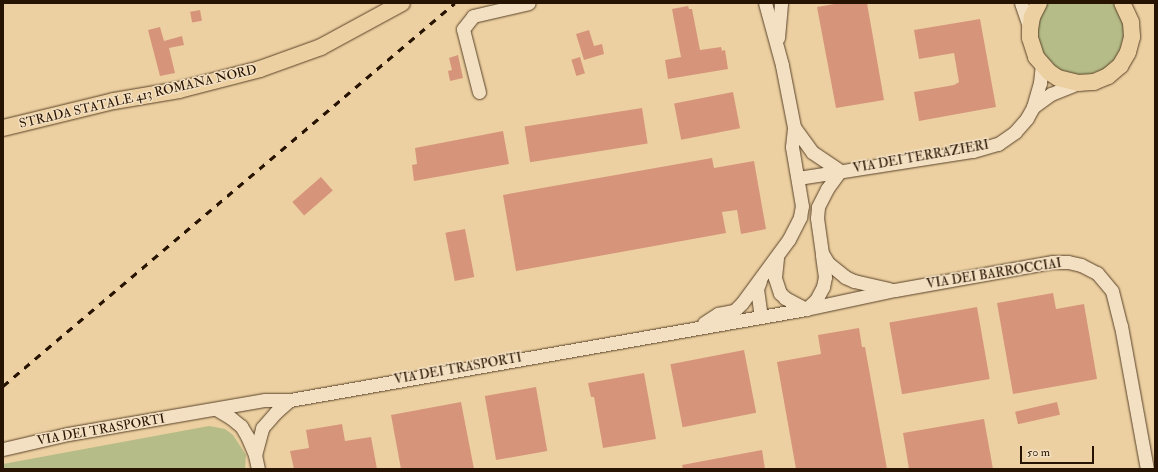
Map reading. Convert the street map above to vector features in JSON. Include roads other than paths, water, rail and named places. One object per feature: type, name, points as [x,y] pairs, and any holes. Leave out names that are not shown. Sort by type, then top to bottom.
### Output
[{"type":"main road","name":"STRADA STATALE 413 ROMANA NORD","points":[[3,128],[114,101],[179,90],[260,69],[321,47],[402,3]]},
{"type":"main road","points":[[1039,3],[1032,17],[1030,29],[1032,48],[1042,65],[1058,78],[1078,83],[1094,82],[1108,76],[1120,66],[1128,52],[1132,37],[1131,22],[1134,3]]},
{"type":"main road","points":[[1122,3],[1131,22]]},
{"type":"street","points":[[479,92],[463,29],[473,16],[529,3]]},
{"type":"street","name":"VIA DEI TRASPORTI","points":[[759,3],[770,22]]},
{"type":"street","name":"VIA DEI TRASPORTI","points":[[699,326],[718,314],[734,311],[742,303],[778,256],[797,226],[800,217],[802,206],[792,147],[794,127],[777,46],[765,3]]},
{"type":"street","name":"VIA DEI TRASPORTI","points":[[777,46],[781,3]]},
{"type":"street","points":[[1021,3],[1030,29]]},
{"type":"street","name":"VIA DEI TERRAZIERI","points":[[798,178],[973,151],[998,144],[1015,132],[1027,118],[1033,107],[1040,83],[1042,65]]},
{"type":"street","name":"VIA DEI TERRAZIERI","points":[[1033,107],[1051,94],[1078,83]]},
{"type":"street","name":"VIA DEI TERRAZIERI","points":[[794,127],[812,152],[840,171]]},
{"type":"street","points":[[806,309],[816,300],[823,286],[825,277],[817,218],[818,207],[827,189],[840,171]]},
{"type":"street","points":[[822,253],[828,263],[845,277],[854,281],[895,290]]},
{"type":"street","name":"VIA DEI TRASPORTI","points":[[778,256],[775,278],[780,293],[785,298],[806,309]]},
{"type":"street","name":"VIA DEI BARROCCIAI","points":[[806,309],[895,290],[1052,262],[1068,262],[1081,265],[1097,274],[1112,291],[1118,307],[1147,469]]},
{"type":"street","name":"VIA DEI TRASPORTI","points":[[761,279],[757,289],[761,316]]},
{"type":"street","name":"VIA DEI TRASPORTI","points":[[3,449],[68,434],[200,413],[265,400],[290,400],[699,326],[806,309]]},
{"type":"street","points":[[255,455],[262,428],[276,412],[290,400]]},
{"type":"street","points":[[216,409],[241,426],[255,455],[258,469]]},
{"type":"railway","points":[[3,386],[455,3]]}]
